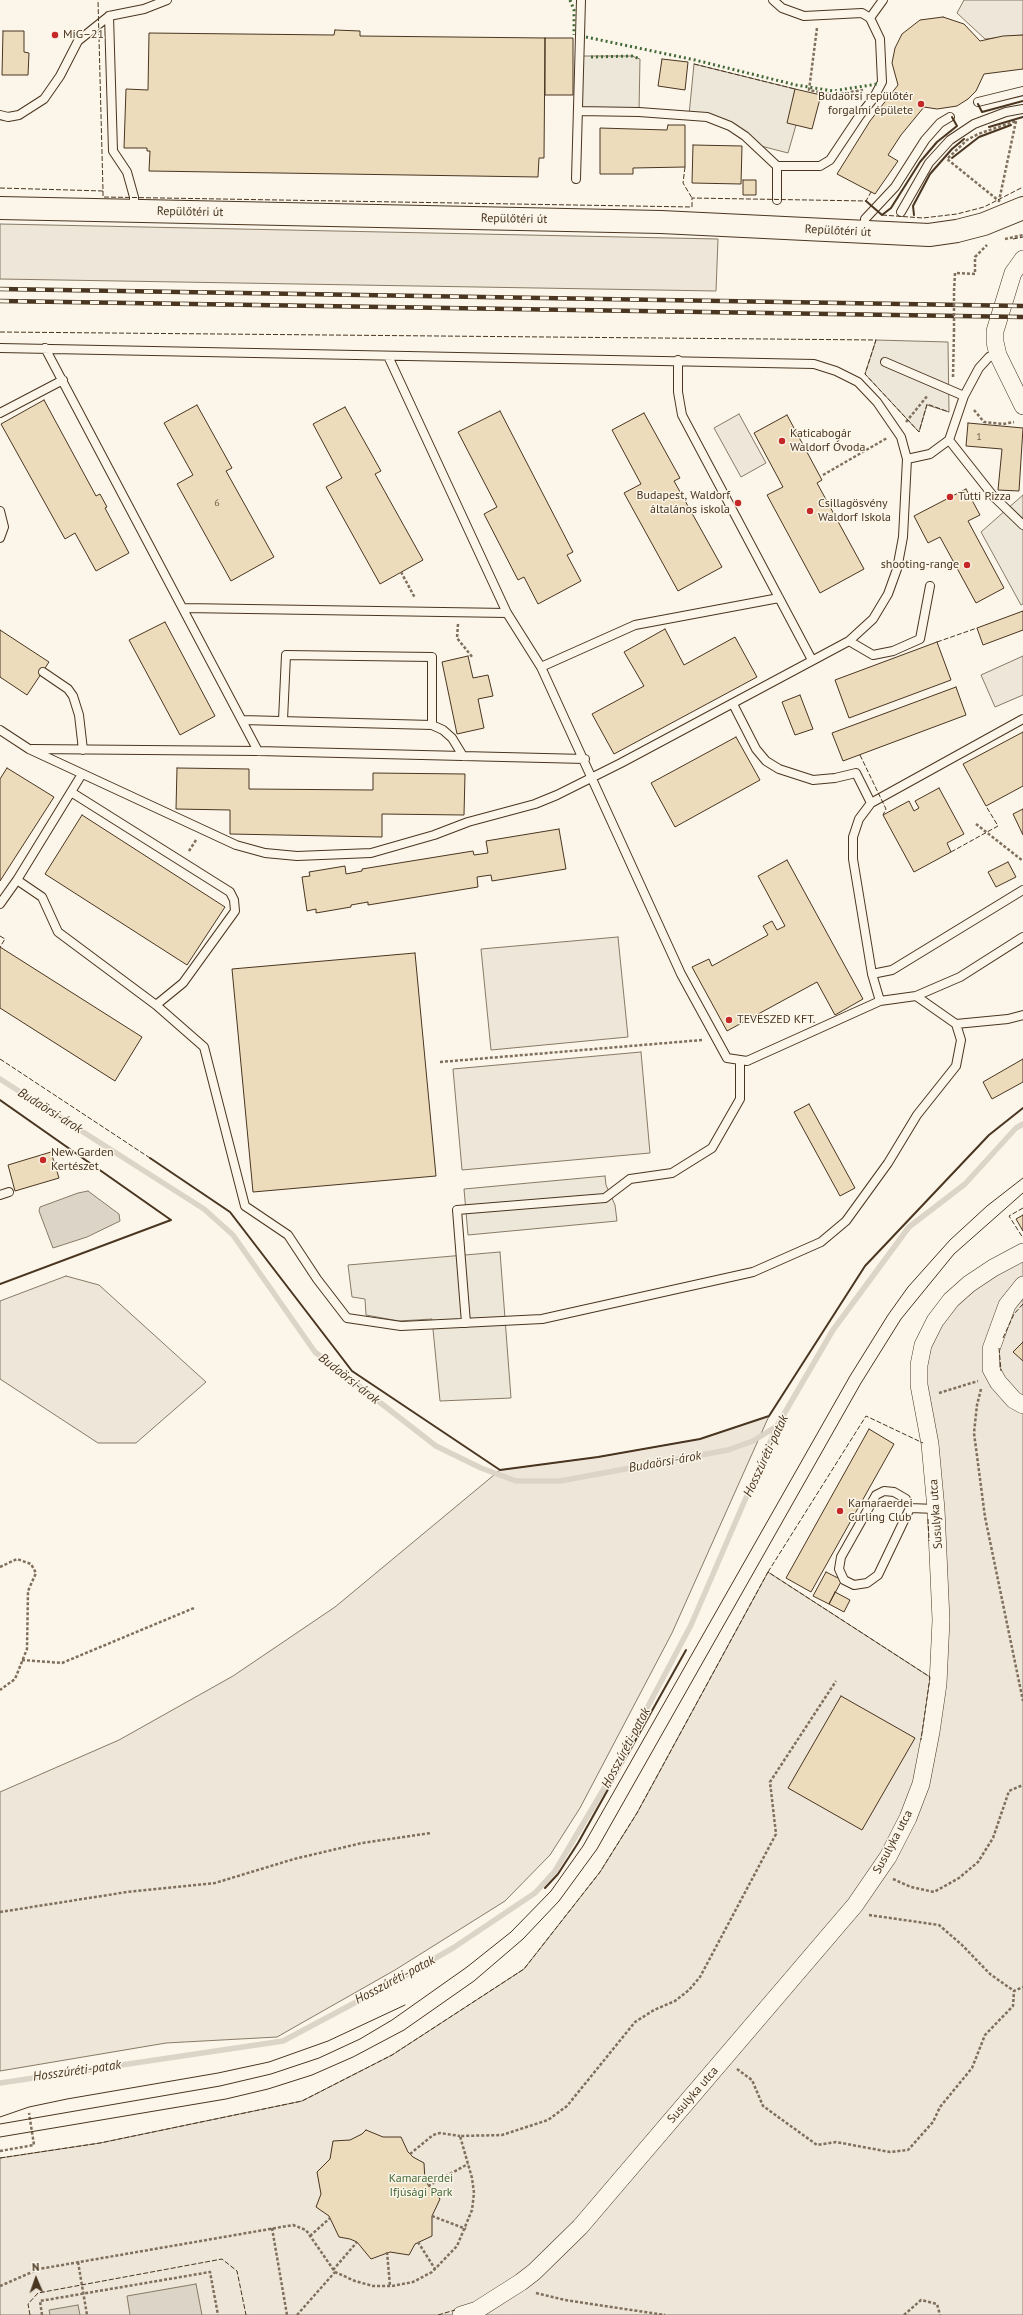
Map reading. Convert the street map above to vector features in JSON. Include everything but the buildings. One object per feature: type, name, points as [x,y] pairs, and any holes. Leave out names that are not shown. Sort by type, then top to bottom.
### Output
[{"type":"street","name":"Repülőtéri út","points":[[0,208],[661,222],[929,234],[957,231],[984,224],[1023,208]]},
{"type":"street","points":[[1023,259],[1013,273],[995,331],[995,342],[998,355],[1023,406]]},
{"type":"street","points":[[1006,372],[1023,372]]},
{"type":"street","name":"Susulyka utca","points":[[461,2315],[477,2310],[521,2282],[534,2272],[580,2228],[855,1906],[888,1857],[908,1818],[920,1784],[932,1732],[938,1684],[941,1620],[936,1509],[930,1444],[920,1398],[919,1365],[923,1345],[934,1321],[951,1300],[968,1284],[993,1268],[1023,1252]]},
{"type":"street","points":[[1023,1285],[1007,1305],[991,1349],[988,1374],[998,1382],[1014,1400],[1023,1405]]},
{"type":"lane","points":[[0,115],[8,117],[19,115],[44,99],[60,76],[78,41],[109,16],[144,9],[167,0]]},
{"type":"lane","points":[[576,179],[581,0]]},
{"type":"lane","points":[[578,112],[653,113],[707,117],[730,126],[745,136],[777,166],[820,166],[830,160],[882,82],[880,39],[870,18],[862,14],[804,16],[782,8],[773,0]]},
{"type":"lane","points":[[870,18],[883,0]]},
{"type":"lane","points":[[109,16],[113,151],[127,172],[134,197],[134,211]]},
{"type":"lane","points":[[978,102],[1023,92]]},
{"type":"lane","points":[[901,212],[928,163],[950,140],[974,124],[1006,112],[1023,109]]},
{"type":"lane","points":[[864,232],[865,219],[895,186],[925,140],[940,123],[950,117]]},
{"type":"lane","points":[[777,166],[777,200]]},
{"type":"lane","points":[[0,348],[678,360],[814,364],[836,371],[858,382],[877,402],[898,432],[907,459],[902,538],[897,569],[888,594],[873,619],[849,641],[733,704],[593,777],[535,804],[371,853],[297,856],[265,853],[236,845],[203,830],[29,749],[1,732]]},
{"type":"lane","points":[[45,348],[184,608],[258,751]]},
{"type":"lane","points":[[907,459],[930,454],[949,440],[964,396],[979,368],[989,358],[998,355]]},
{"type":"lane","points":[[388,356],[508,613],[542,667],[585,759],[681,974],[715,1039],[727,1058],[740,1061],[756,1058],[880,1001],[916,996],[960,977],[1023,937]]},
{"type":"lane","points":[[678,360],[678,392],[682,416],[812,660]]},
{"type":"lane","points":[[885,362],[964,396]]},
{"type":"lane","points":[[0,413],[63,380]]},
{"type":"lane","points":[[949,440],[994,497],[1023,525]]},
{"type":"lane","points":[[0,511],[4,527],[0,538]]},
{"type":"lane","points":[[849,641],[874,655],[893,651],[920,639],[930,586]]},
{"type":"lane","points":[[542,667],[635,624],[779,598]]},
{"type":"lane","points":[[184,608],[508,613]]},
{"type":"lane","points":[[282,720],[286,655],[432,657],[432,725]]},
{"type":"lane","points":[[43,672],[68,689],[73,696],[79,715],[83,750]]},
{"type":"lane","points":[[733,704],[756,749],[766,761],[779,769],[813,780],[835,778],[856,772],[871,803]]},
{"type":"lane","points":[[880,1001],[872,974],[853,859],[853,837],[859,819],[871,803],[1023,719]]},
{"type":"lane","points":[[242,720],[432,725],[443,730],[452,738],[463,756]]},
{"type":"lane","points":[[29,749],[258,751],[585,759]]},
{"type":"lane","points":[[0,904],[17,880],[82,774]]},
{"type":"lane","points":[[71,792],[230,892],[234,900],[235,911],[183,983],[156,1005]]},
{"type":"lane","points":[[17,880],[42,898],[58,932],[156,1005],[204,1047],[245,1206],[288,1235],[317,1280],[347,1318],[401,1326],[542,1319],[753,1272],[822,1242],[846,1221],[888,1163],[916,1115],[956,1066],[961,1040],[956,1024],[916,996]]},
{"type":"lane","points":[[872,974],[892,970],[1023,890]]},
{"type":"lane","points":[[956,1024],[1008,1019],[1023,1015]]},
{"type":"lane","points":[[466,1323],[457,1210],[605,1198],[630,1179],[672,1173],[712,1148],[740,1099],[740,1061]]},
{"type":"lane","points":[[0,1195],[9,1192]]},
{"type":"lane","points":[[884,1491],[894,1492],[906,1499],[910,1508],[878,1575],[867,1583],[854,1585],[844,1580],[839,1569],[841,1557],[876,1495],[884,1491]]},
{"type":"lane","points":[[910,1508],[936,1509]]},
{"type":"path","points":[[819,15],[809,90],[833,95],[879,88]]},
{"type":"path","points":[[951,156],[947,159],[999,201],[1016,121],[1009,122]]},
{"type":"path","points":[[1004,240],[1023,235]]},
{"type":"path","points":[[953,379],[955,273],[975,274],[975,257],[993,242]]},
{"type":"path","points":[[823,475],[898,432],[937,384]]},
{"type":"path","points":[[964,396],[984,422],[1003,424],[1016,422]]},
{"type":"path","points":[[401,572],[422,611]]},
{"type":"path","points":[[458,612],[457,638],[472,658]]},
{"type":"path","points":[[976,824],[1023,861]]},
{"type":"path","points":[[182,862],[203,830]]},
{"type":"path","points":[[440,1062],[715,1039]]},
{"type":"path","points":[[920,1398],[988,1374]]},
{"type":"path","points":[[988,1374],[977,1405],[974,1433],[985,1518],[1023,1701]]},
{"type":"path","points":[[0,1567],[17,1559],[31,1564],[36,1573],[28,1591],[27,1649],[15,1679],[0,1690]]},
{"type":"path","points":[[22,1660],[62,1663],[194,1608]]},
{"type":"path","points":[[1019,1680],[1023,1676]]},
{"type":"path","points":[[410,2154],[433,2135],[440,2133],[460,2136],[502,2135],[548,2120],[567,2106],[635,2022],[654,2010],[675,2001],[690,1990],[700,1977],[776,1834],[770,1782],[836,1681]]},
{"type":"path","points":[[874,1879],[889,1878],[911,1887],[934,1892],[959,1878],[978,1862],[993,1838],[1009,1791],[1023,1785]]},
{"type":"path","points":[[0,1912],[127,1892],[214,1883],[294,1859],[362,1843],[432,1833]]},
{"type":"path","points":[[855,1906],[869,1915],[939,1925],[962,1945],[990,1974],[1014,1991]]},
{"type":"path","points":[[1014,1991],[1023,1987]]},
{"type":"path","points":[[724,2059],[752,2080],[763,2106],[817,2145],[836,2142],[890,2152],[908,2150],[933,2122],[940,2107],[972,2068],[985,2035],[1013,2006],[1014,1991]]},
{"type":"path","points":[[0,2151],[34,2145],[29,2113]]},
{"type":"path","points":[[0,2286],[39,2269],[293,2225],[306,2230],[334,2271],[373,2286],[390,2286],[413,2282],[435,2269],[457,2246],[466,2229],[472,2210],[474,2193],[460,2136]]},
{"type":"path","points":[[428,2186],[468,2164]]},
{"type":"path","points":[[432,2216],[466,2229]]},
{"type":"path","points":[[310,2236],[330,2218]]},
{"type":"path","points":[[272,2228],[287,2315]]},
{"type":"path","points":[[297,2315],[357,2242]]},
{"type":"path","points":[[418,2242],[435,2269]]},
{"type":"path","points":[[387,2252],[390,2286]]},
{"type":"path","points":[[78,2262],[87,2315]]},
{"type":"path","points":[[42,2315],[40,2300],[210,2272],[218,2315]]},
{"type":"path","points":[[521,2282],[536,2294],[565,2300],[665,2315]]},
{"type":"path","points":[[904,2315],[921,2300],[937,2304],[940,2315]]},
{"type":"green space","points":[[964,0],[1023,0],[1023,35],[985,39],[957,13]]},
{"type":"green space","points":[[0,224],[718,239],[716,291],[0,279]]},
{"type":"green space","points":[[739,414],[766,463],[741,477],[714,428]]},
{"type":"green space","points":[[1023,656],[1023,695],[995,707],[981,675]]},
{"type":"green space","points":[[618,937],[628,1037],[491,1050],[481,949]]},
{"type":"green space","points":[[641,1052],[650,1153],[462,1170],[453,1069]]},
{"type":"green space","name":"Kamaraerdei Ifjúsági Park","points":[[1023,1260],[1023,2315],[0,2315],[0,2158],[100,2143],[302,2101],[392,2055],[524,1969],[600,1872],[637,1813],[768,1572],[930,1677],[934,1621],[926,1374],[931,1339],[950,1308],[979,1281]]},
{"type":"green space","points":[[66,1276],[99,1285],[206,1382],[136,1443],[98,1443],[0,1379],[0,1301]]},
{"type":"green space","points":[[769,1416],[672,1633],[580,1808],[550,1855],[505,1901],[395,1970],[277,2037],[166,2043],[0,2071],[0,1792],[119,1740],[233,1676],[335,1607],[500,1470],[598,1457],[700,1439]]},
{"type":"shaded area","points":[[579,56],[632,56],[640,59],[639,112],[578,111]]},
{"type":"shaded area","points":[[694,64],[795,89],[796,125],[788,153],[757,145],[730,126],[689,115]]},
{"type":"shaded area","points":[[876,340],[948,342],[949,412],[927,405],[919,432],[865,374]]},
{"type":"shaded area","points":[[1023,495],[1023,604],[1021,605],[981,532]]},
{"type":"shaded area","points":[[605,1176],[606,1185],[615,1205],[617,1221],[468,1235],[464,1189]]},
{"type":"shaded area","points":[[88,1191],[119,1214],[120,1221],[87,1237],[53,1248],[39,1211],[40,1207],[78,1193]]},
{"type":"shaded area","points":[[500,1252],[511,1398],[440,1401],[432,1319],[399,1321],[366,1315],[365,1299],[352,1297],[348,1265]]},
{"type":"shaded area","points":[[196,2284],[202,2315],[130,2315],[127,2296]]},
{"type":"shaded area","points":[[78,2305],[80,2315],[50,2315],[49,2310]]},
{"type":"waterway","name":"Budaörsi-árok","points":[[0,1079],[204,1209],[233,1235],[315,1352],[436,1446],[481,1468],[516,1481],[560,1481],[728,1450],[753,1441],[777,1426]]},
{"type":"waterway","name":"Hosszúréti-patak","points":[[0,2083],[283,2041],[392,1983],[453,1948],[535,1893],[555,1871],[609,1780],[691,1625],[777,1426],[833,1330],[909,1227],[965,1184],[1016,1128],[1023,1124]]},
{"type":"tram line","points":[[0,2124],[220,2086],[271,2074],[319,2058],[360,2039],[392,2020],[467,1967],[511,1932],[551,1891],[583,1846],[850,1376],[888,1315],[908,1287],[950,1240],[987,1206],[1023,1178]]},
{"type":"tram line","points":[[0,2137],[226,2099],[268,2089],[312,2075],[353,2057],[404,2030],[474,1981],[523,1939],[559,1901],[597,1849],[861,1383],[901,1319],[954,1254],[1023,1193]]},
{"type":"tram line","points":[[0,2117],[29,2107],[67,2099],[218,2073],[269,2062],[328,2041],[405,2005]]},
{"type":"railway","points":[[0,289],[1023,306]]},
{"type":"railway","points":[[0,301],[1023,317]]},
{"type":"hedge","points":[[570,0],[574,10],[574,35]]},
{"type":"hedge","points":[[586,37],[695,60],[796,85],[833,91],[877,84]]},
{"type":"hedge","points":[[591,57],[632,56],[640,59]]},
{"type":"fence","points":[[0,188],[103,191],[98,0]]},
{"type":"fence","points":[[694,64],[795,89]]},
{"type":"fence","points":[[685,167],[683,183],[692,198]]},
{"type":"fence","points":[[882,215],[923,218],[957,214],[984,207],[1023,187]]},
{"type":"fence","points":[[103,191],[103,197],[692,207],[692,198],[866,201],[871,192]]},
{"type":"fence","points":[[1013,239],[1023,237]]},
{"type":"fence","points":[[0,332],[876,340],[865,374],[919,432],[927,404],[949,412]]},
{"type":"fence","points":[[937,642],[977,628]]},
{"type":"fence","points":[[860,755],[886,809],[883,815]]},
{"type":"fence","points":[[951,852],[998,826],[986,806]]},
{"type":"fence","points":[[0,936],[5,939],[0,947]]},
{"type":"fence","points":[[0,1059],[150,1158]]},
{"type":"fence","points":[[1023,1208],[1009,1216],[1023,1238]]},
{"type":"fence","points":[[1003,1338],[1014,1314],[1023,1304]]},
{"type":"fence","points":[[999,1348],[1001,1371]]},
{"type":"fence","points":[[768,1572],[866,1416],[923,1443]]},
{"type":"fence","points":[[928,1519],[929,1541]]},
{"type":"fence","points":[[0,2158],[100,2143],[302,2101],[392,2055],[524,1969],[600,1872],[637,1813],[768,1572],[930,1677],[921,1740]]},
{"type":"fence","points":[[30,2315],[28,2304],[38,2293],[222,2259],[237,2271],[246,2315]]},
{"type":"fence","points":[[438,2315],[455,2310]]},
{"type":"wall","points":[[978,104],[982,112],[1023,101]]},
{"type":"wall","points":[[866,201],[882,215],[891,208],[920,162],[937,142],[957,126],[952,117]]},
{"type":"wall","points":[[989,127],[1023,117]]},
{"type":"wall","points":[[952,158],[979,137],[1011,125]]},
{"type":"wall","points":[[914,215],[913,206],[930,174],[952,149],[964,139]]},
{"type":"wall","points":[[0,1100],[171,1220],[0,1284]]},
{"type":"wall","points":[[150,1158],[230,1212],[352,1371],[500,1470],[598,1457],[700,1439],[769,1416],[865,1266],[989,1135],[1023,1108]]},
{"type":"wall","points":[[545,1888],[558,1874],[578,1843],[686,1650]]},
{"type":"place","name":"MiG–21","points":[[55,35]]},
{"type":"place","name":"Budaörsi repülőtér forgalmi épülete","points":[[921,104]]},
{"type":"place","name":"Katicabogár Waldorf Óvoda","points":[[782,441]]},
{"type":"place","name":"Tutti Pizza","points":[[950,497]]},
{"type":"place","name":"Budapest, Waldorf általános iskola","points":[[738,503]]},
{"type":"place","name":"Csillagösvény Waldorf Iskola","points":[[810,511]]},
{"type":"place","name":"shooting-range","points":[[967,565]]},
{"type":"place","name":"TEVESZED KFT.","points":[[729,1020]]},
{"type":"place","name":"New Garden Kertészet","points":[[43,1160]]},
{"type":"place","name":"Kamaraerdei Curling Club","points":[[840,1511]]}]
